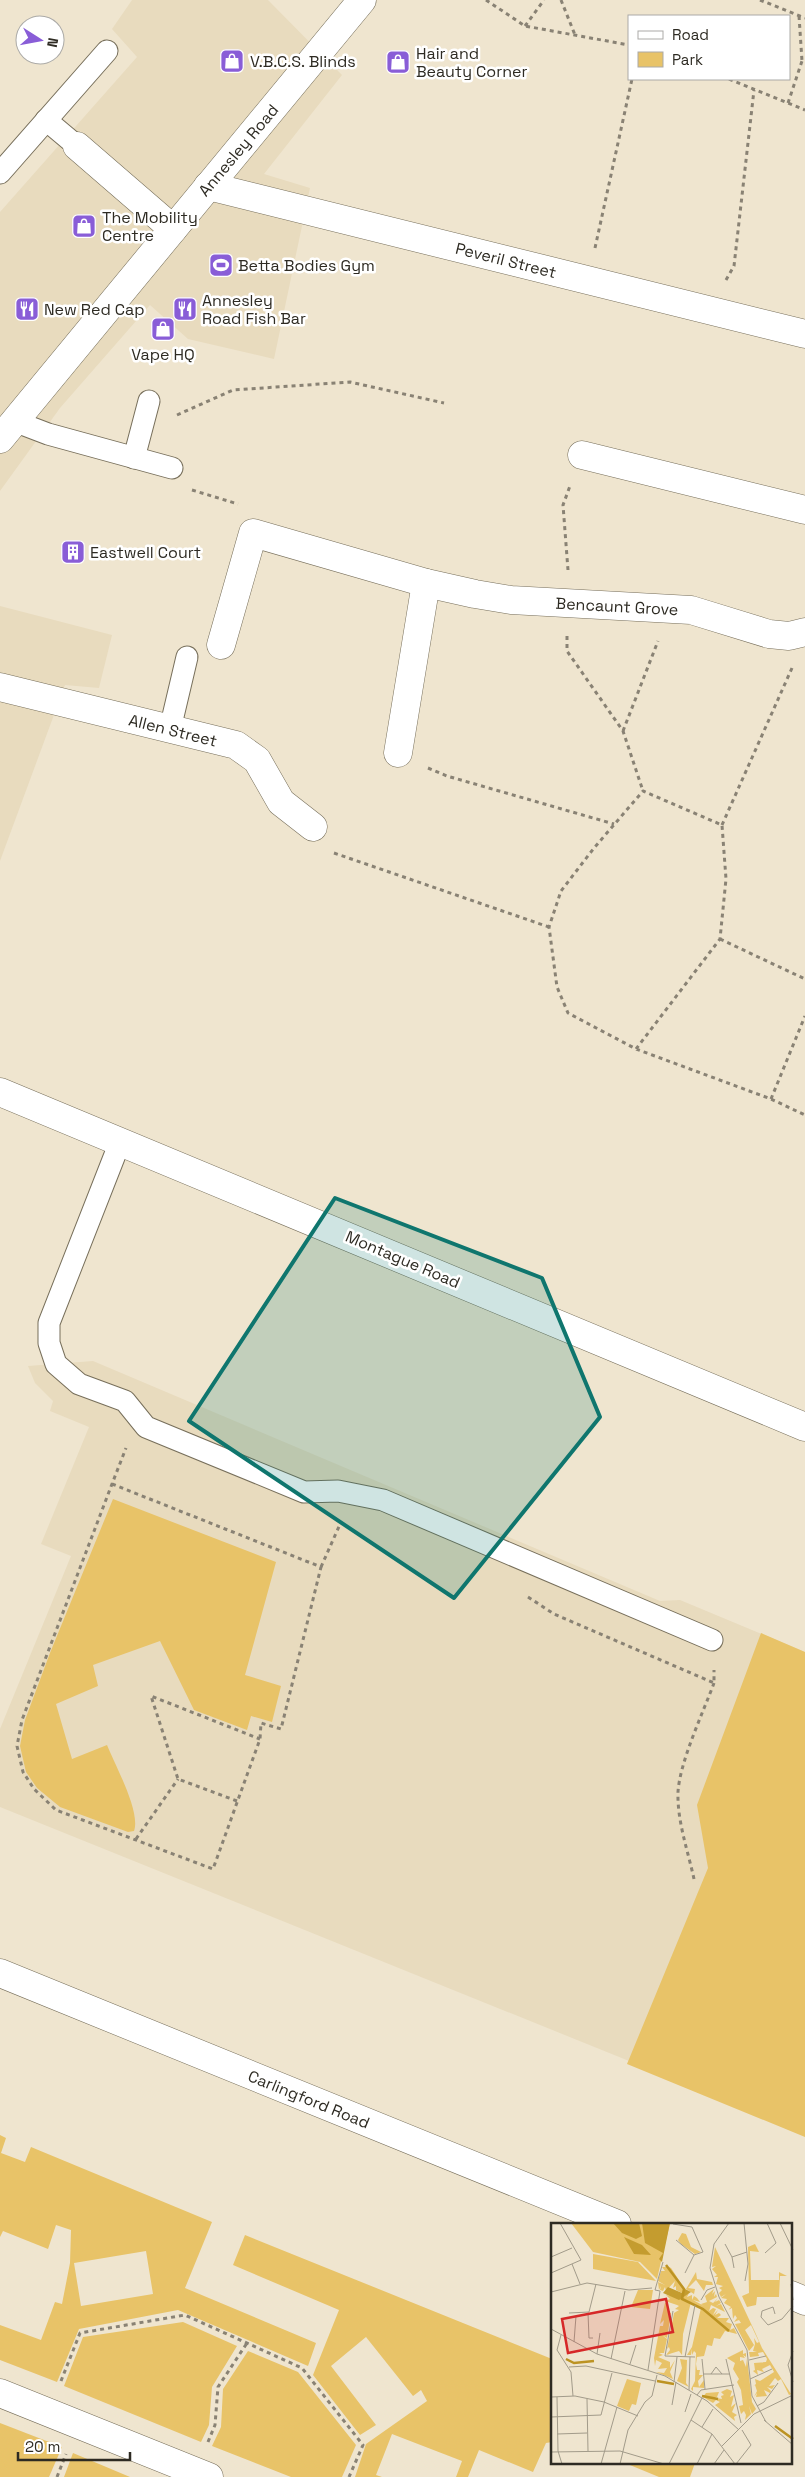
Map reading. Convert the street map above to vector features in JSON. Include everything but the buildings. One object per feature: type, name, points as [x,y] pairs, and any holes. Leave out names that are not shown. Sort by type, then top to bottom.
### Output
[{"type":"street","name":"Annesley Road","points":[[7,430],[362,0]]},
{"type":"street","points":[[77,146],[173,228]]},
{"type":"street","name":"Peveril Street","points":[[208,186],[805,334]]},
{"type":"street","points":[[582,455],[805,510]]},
{"type":"street","name":"Bencaunt Grove","points":[[221,645],[253,533],[426,583],[511,600],[691,610],[769,634],[789,636],[805,632]]},
{"type":"street","points":[[398,753],[426,583]]},
{"type":"street","name":"Allen Street","points":[[0,687],[236,745],[257,760],[281,802],[313,827]]},
{"type":"street","name":"Montague Road","points":[[0,1092],[805,1427]]},
{"type":"street","name":"Carlingford Road","points":[[0,1973],[615,2223]]},
{"type":"street","points":[[792,2295],[805,2301]]},
{"type":"street","points":[[0,2393],[209,2477]]},
{"type":"lane","points":[[0,173],[107,51]]},
{"type":"lane","points":[[46,120],[77,146]]},
{"type":"lane","points":[[134,458],[149,401]]},
{"type":"lane","points":[[7,430],[48,434],[172,468]]},
{"type":"lane","points":[[170,729],[187,657]]},
{"type":"lane","points":[[120,1142],[49,1323],[49,1343],[56,1364],[79,1384],[125,1401],[146,1427],[296,1489],[304,1492],[338,1491],[383,1500],[712,1640]]},
{"type":"path","points":[[486,0],[525,26],[628,45]]},
{"type":"path","points":[[525,26],[544,0]]},
{"type":"path","points":[[561,0],[576,35]]},
{"type":"path","points":[[760,0],[805,18]]},
{"type":"path","points":[[788,103],[804,60],[799,16]]},
{"type":"path","points":[[595,251],[632,80]]},
{"type":"path","points":[[731,80],[805,110]]},
{"type":"path","points":[[734,266],[754,90]]},
{"type":"path","points":[[141,432],[233,390],[350,382],[444,403]]},
{"type":"path","points":[[568,573],[563,505],[582,455]]},
{"type":"path","points":[[623,731],[661,632]]},
{"type":"path","points":[[567,634],[566,651],[623,731],[643,791],[722,825]]},
{"type":"path","points":[[636,1049],[720,939],[726,880],[722,825],[793,667]]},
{"type":"path","points":[[398,753],[447,776],[614,824]]},
{"type":"path","points":[[643,791],[614,824],[561,891],[549,927],[557,987],[568,1013],[636,1049],[771,1099],[805,1114]]},
{"type":"path","points":[[313,827],[320,848],[549,927]]},
{"type":"path","points":[[720,939],[805,978]]},
{"type":"path","points":[[771,1099],[805,1016]]},
{"type":"path","points":[[112,1484],[321,1567],[280,1729],[262,1723],[260,1739],[213,1868],[56,1810],[34,1789],[27,1778],[17,1746],[22,1720],[112,1484],[127,1445]]},
{"type":"path","points":[[694,1879],[680,1816],[678,1792],[682,1772],[714,1683]]},
{"type":"path","points":[[178,1779],[151,1696],[260,1739]]},
{"type":"path","points":[[136,1840],[178,1779]]},
{"type":"path","points":[[178,1779],[237,1801]]},
{"type":"path","points":[[58,2389],[80,2333],[185,2315],[302,2368],[362,2444],[349,2477]]},
{"type":"path","points":[[206,2449],[215,2425],[218,2387],[247,2343]]},
{"type":"path","points":[[57,2477],[68,2451]]},
{"type":"highlighted area","points":[[335,1198],[542,1278],[600,1417],[454,1598],[189,1421]]},
{"type":"shaded area","points":[[132,0],[268,0],[342,75],[264,174],[310,188],[274,359],[188,339],[150,305],[60,408],[0,491],[0,212],[137,57],[112,29]]},
{"type":"shaded area","points":[[0,606],[112,635],[99,688],[65,685],[0,861]]},
{"type":"shaded area","points":[[93,1361],[660,1601],[680,1600],[805,1652],[805,2132],[0,1807],[0,1729],[71,1556],[41,1544],[89,1427],[50,1411],[53,1401],[35,1383],[28,1366]]},
{"type":"green space","points":[[113,1499],[276,1562],[245,1675],[281,1686],[272,1722],[251,1716],[247,1730],[194,1710],[160,1641],[93,1665],[98,1686],[56,1704],[72,1759],[107,1745],[126,1788],[134,1812],[134,1831],[128,1832],[60,1807],[37,1788],[26,1772],[20,1746],[25,1720],[50,1653]]},
{"type":"green space","points":[[761,1633],[805,1652],[805,2137],[627,2064],[708,1868],[697,1805]]},
{"type":"green space","points":[[0,2135],[6,2138],[1,2153],[25,2162],[31,2147],[212,2222],[185,2288],[316,2343],[308,2366],[178,2310],[79,2329],[57,2382],[0,2360],[0,2325],[41,2340],[55,2302],[62,2304],[70,2263],[71,2230],[56,2225],[48,2249],[3,2231],[0,2237]],"holes":[[[146,2251],[153,2294],[81,2306],[74,2263]]]},
{"type":"green space","points":[[245,2235],[551,2359],[551,2442],[546,2443],[533,2472],[479,2450],[468,2477],[456,2477],[462,2461],[392,2434],[376,2475],[382,2477],[355,2477],[366,2444],[427,2401],[421,2390],[413,2396],[366,2337],[331,2366],[376,2425],[360,2435],[313,2375],[339,2310],[233,2265]]},
{"type":"green space","points":[[183,2322],[237,2346],[212,2387],[209,2425],[201,2442],[64,2386],[83,2337]]},
{"type":"green space","points":[[248,2351],[298,2372],[356,2445],[342,2477],[291,2477],[212,2446],[221,2427],[223,2389]]},
{"type":"green space","points":[[0,2423],[62,2447],[49,2477],[0,2477]]},
{"type":"green space","points":[[73,2453],[130,2477],[64,2477]]},
{"type":"green space","points":[[627,2464],[695,2464],[690,2477],[659,2477]]},
{"type":"place","name":"V.B.C.S. Blinds","points":[[232,61]]},
{"type":"place","name":"Hair and Beauty Corner","points":[[398,62]]},
{"type":"place","name":"The Mobility Centre","points":[[84,226]]},
{"type":"place","name":"Betta Bodies Gym","points":[[221,265]]},
{"type":"place","name":"New Red Cap","points":[[27,309]]},
{"type":"place","name":"Annesley Road Fish Bar","points":[[185,309]]},
{"type":"place","name":"Vape HQ","points":[[163,329]]},
{"type":"place","name":"Eastwell Court","points":[[73,552]]}]
